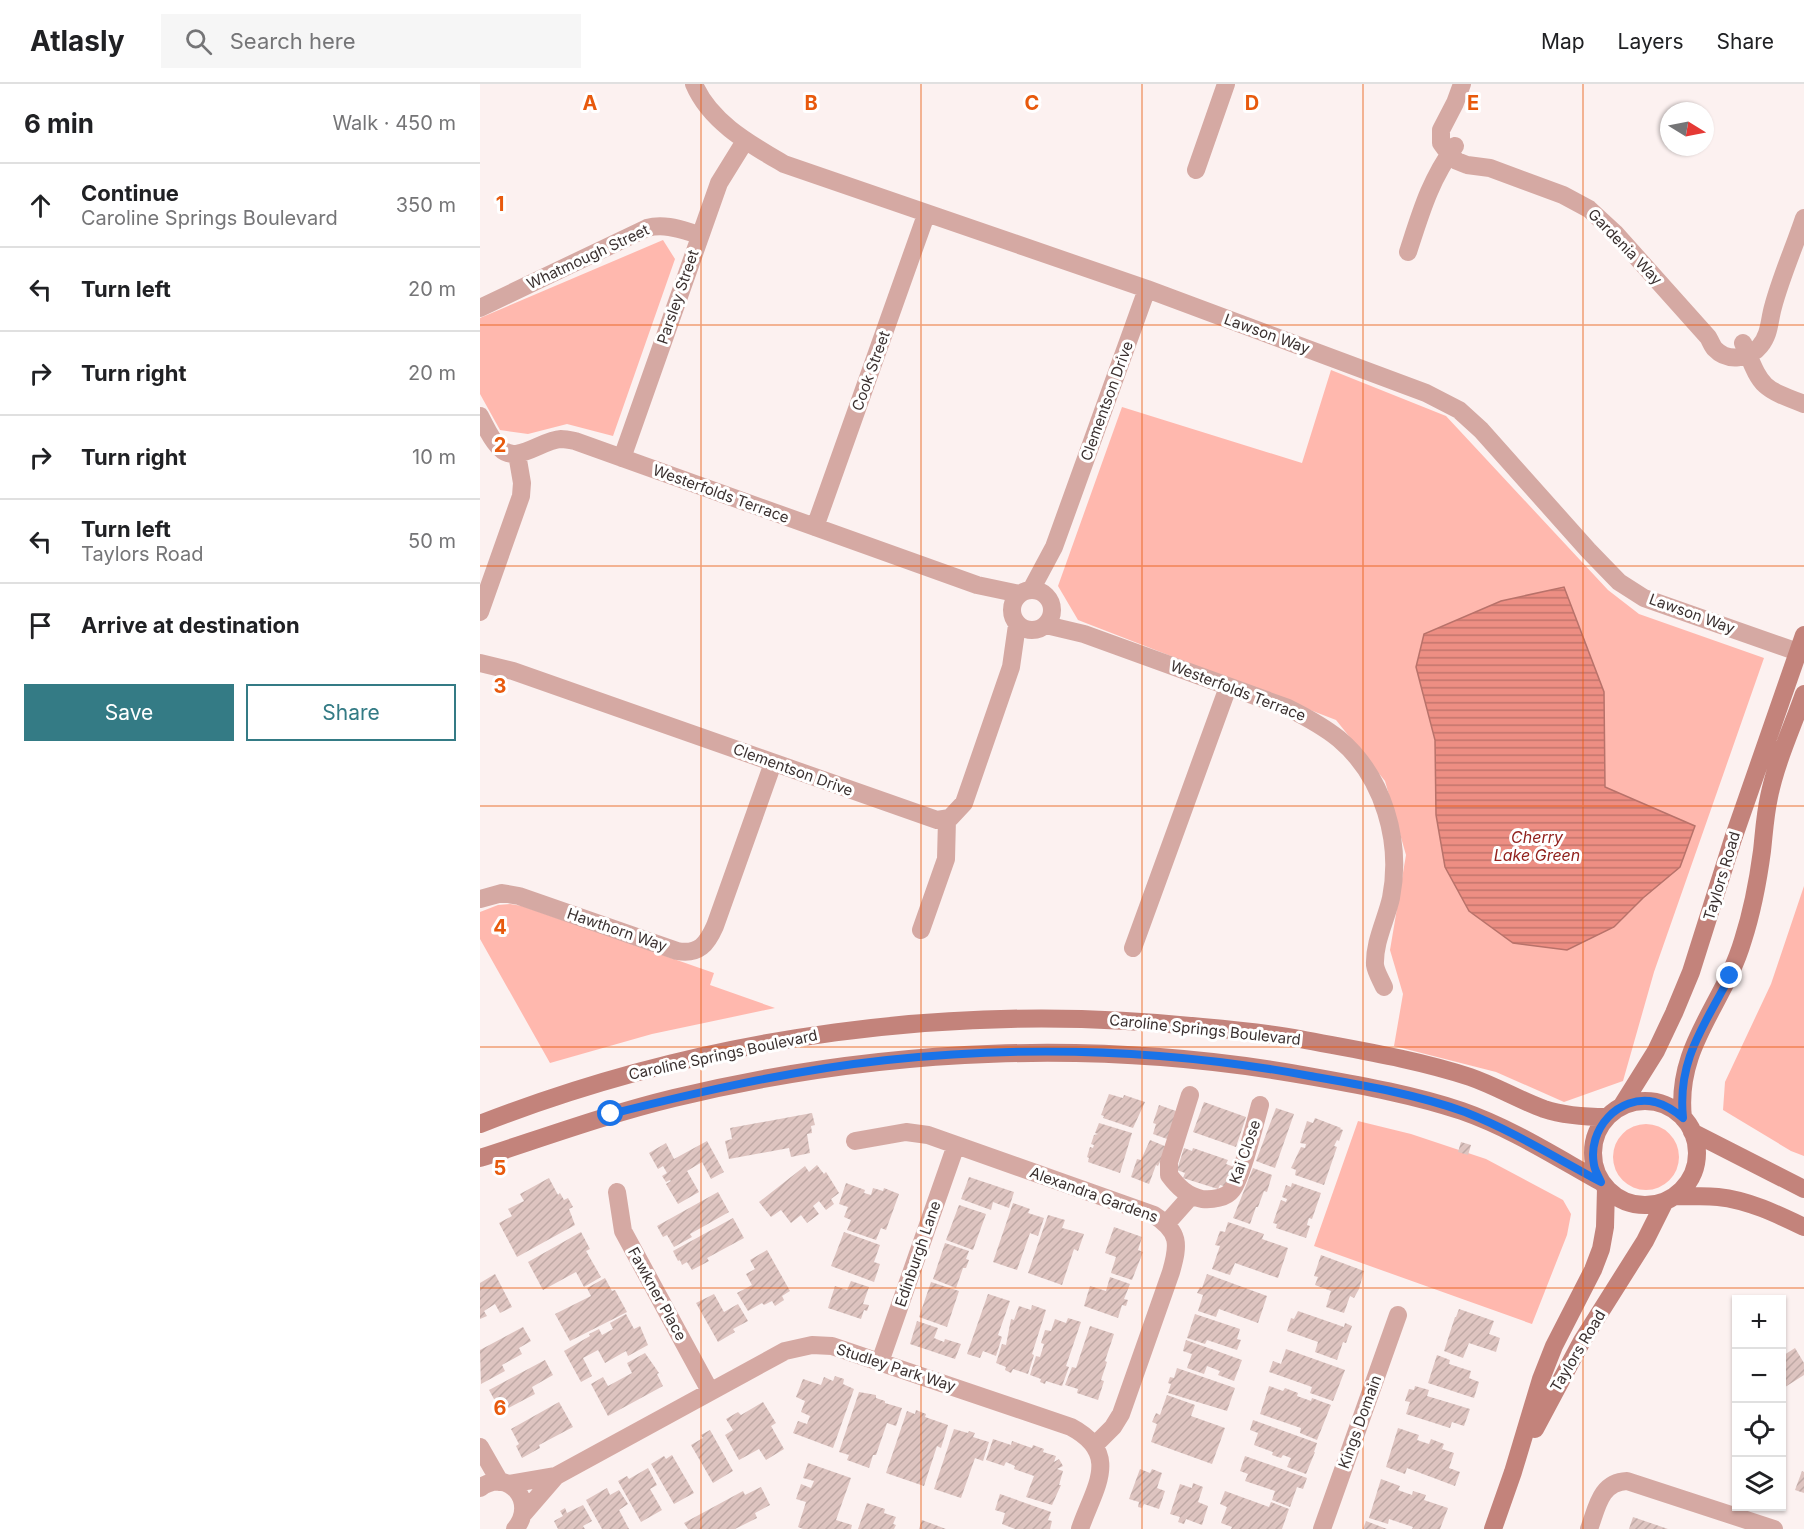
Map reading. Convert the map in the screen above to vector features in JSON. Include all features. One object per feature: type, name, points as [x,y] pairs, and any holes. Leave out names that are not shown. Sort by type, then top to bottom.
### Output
[{"type":"main road","name":"Taylors Road","points":[[1614,1112],[1656,1051],[1691,972],[1733,839],[1801,644]]},
{"type":"main road","name":"Taylors Road","points":[[1688,1125],[1683,1086],[1688,1059],[1701,1028],[1730,976],[1741,946],[1758,877],[1768,798],[1804,694]]},
{"type":"main road","name":"Caroline Springs Boulevard","points":[[480,1124],[549,1098],[649,1068],[750,1047],[840,1032],[914,1023],[997,1018],[1076,1018],[1157,1022],[1295,1038],[1386,1056],[1467,1076],[1546,1110],[1569,1115],[1614,1112]]},
{"type":"main road","name":"Caroline Springs Boulevard","points":[[480,1158],[611,1114],[745,1083],[886,1060],[1023,1052],[1203,1060],[1266,1068],[1348,1083],[1463,1112],[1531,1143],[1604,1185]]},
{"type":"main road","points":[[1688,1125],[1696,1145],[1693,1173],[1685,1186],[1670,1198],[1652,1205],[1640,1205],[1615,1197],[1604,1185],[1594,1166],[1593,1149],[1597,1132],[1614,1112],[1637,1102],[1654,1102],[1670,1108],[1688,1125],[1804,1189]]},
{"type":"main road","name":"Taylors Road","points":[[1493,1529],[1541,1379],[1554,1346],[1593,1270],[1601,1249],[1605,1227],[1604,1185]]},
{"type":"main road","points":[[1670,1198],[1720,1197],[1740,1201],[1774,1212],[1804,1227]]},
{"type":"main road","name":"Taylors Road","points":[[1513,1472],[1560,1379],[1670,1198]]},
{"type":"street","name":"Lawson Way","points":[[694,84],[713,113],[745,141],[784,164],[1147,289],[1426,393],[1459,411],[1481,430],[1619,582],[1644,598],[1801,644]]},
{"type":"street","points":[[1196,170],[1226,84]]},
{"type":"street","points":[[1408,252],[1427,194],[1439,168],[1452,150],[1442,143],[1440,136],[1461,84]]},
{"type":"street","name":"Parsley Street","points":[[622,458],[719,183],[745,141]]},
{"type":"street","name":"Gardenia Way","points":[[1452,150],[1457,161],[1467,165],[1490,168],[1563,195],[1589,209],[1615,233],[1708,337],[1715,349],[1724,355],[1742,358],[1746,349]]},
{"type":"street","name":"Cook Street","points":[[815,527],[926,214]]},
{"type":"street","points":[[1804,218],[1772,308],[1766,338],[1760,347],[1746,349],[1762,384],[1771,391],[1804,404]]},
{"type":"street","name":"Whatmough Street","points":[[480,308],[647,228],[665,226],[700,236]]},
{"type":"street","name":"Clementson Drive","points":[[480,663],[513,670],[924,817],[937,820],[947,819],[964,803],[1147,289]]},
{"type":"street","points":[[480,416],[502,451],[518,454],[522,483],[522,496],[480,612]]},
{"type":"street","name":"Westerfolds Terrace","points":[[518,454],[546,442],[561,439],[574,441],[977,585],[1084,634],[1288,708],[1312,720],[1340,740],[1355,756],[1378,791],[1390,824],[1394,851],[1394,876],[1379,938],[1375,966],[1384,987]]},
{"type":"street","points":[[1133,948],[1228,687]]},
{"type":"street","name":"Hawthorn Way","points":[[480,899],[502,893],[519,896],[677,951],[685,953],[699,950],[707,943],[715,926],[773,763]]},
{"type":"street","points":[[921,930],[946,859],[947,819]]},
{"type":"street","points":[[1167,1224],[1191,1196],[1169,1175],[1169,1162],[1190,1095]]},
{"type":"street","name":"Kai Close","points":[[1191,1196],[1210,1200],[1223,1197],[1232,1191],[1238,1179],[1260,1105]]},
{"type":"street","name":"Alexandra Gardens","points":[[855,1141],[906,1132],[928,1135],[1154,1215],[1167,1224],[1175,1236],[1177,1251],[1172,1269],[1121,1414],[1113,1427],[1094,1446]]},
{"type":"street","name":"Edinburgh Lane","points":[[880,1362],[956,1145]]},
{"type":"street","name":"Fawkner Place","points":[[617,1192],[623,1231],[710,1391]]},
{"type":"street","name":"Kings Domain","points":[[1322,1529],[1398,1315]]},
{"type":"street","name":"Studley Park Way","points":[[480,1488],[492,1482],[504,1483],[556,1476],[785,1351],[812,1345],[832,1346],[1071,1427],[1085,1435],[1094,1446]]},
{"type":"street","points":[[1086,1527],[1101,1467],[1100,1455],[1094,1446]]},
{"type":"street","points":[[480,1447],[504,1483],[521,1496],[521,1523]]},
{"type":"street","name":"Studley Park Way","points":[[521,1523],[556,1476]]},
{"type":"street","points":[[1589,1529],[1605,1489],[1613,1484],[1627,1481],[1774,1529]]},
{"type":"shaded area","points":[[663,240],[675,259],[613,436],[567,424],[528,434],[500,430],[480,394],[480,318]]},
{"type":"shaded area","points":[[1331,370],[1446,416],[1608,590],[1639,614],[1764,658],[1654,972],[1623,1081],[1564,1102],[1496,1072],[1394,1046],[1403,994],[1390,950],[1406,855],[1385,781],[1336,720],[1078,620],[1058,586],[1122,407],[1302,463]]},
{"type":"shaded area","points":[[1804,886],[1804,1156],[1791,1151],[1723,1110],[1725,1082],[1771,984]]},
{"type":"shaded area","points":[[498,905],[522,906],[714,973],[710,985],[775,1008],[652,1034],[550,1063],[480,939],[480,912]]},
{"type":"shaded area","points":[[1358,1121],[1411,1134],[1486,1159],[1563,1200],[1571,1214],[1567,1235],[1532,1324],[1314,1246]]},
{"type":"shaded area","points":[[1652,1124],[1670,1133],[1677,1144],[1679,1157],[1677,1170],[1670,1181],[1659,1188],[1640,1190],[1622,1181],[1615,1170],[1613,1151],[1622,1133],[1633,1126]]},
{"type":"water","name":"Cherry Lake Green","points":[[1564,587],[1604,692],[1605,787],[1695,826],[1680,867],[1643,898],[1614,927],[1567,950],[1513,943],[1469,911],[1445,867],[1436,815],[1435,740],[1416,667],[1424,634],[1501,601]]},
{"type":"building","points":[[1109,1094],[1123,1098],[1124,1095],[1145,1102],[1133,1128],[1103,1118],[1104,1116],[1101,1115]]},
{"type":"building","points":[[1204,1102],[1246,1117],[1236,1147],[1193,1132]]},
{"type":"building","points":[[1159,1105],[1176,1111],[1170,1140],[1153,1134],[1156,1124],[1153,1123]]},
{"type":"building","points":[[1276,1108],[1294,1114],[1275,1168],[1256,1161]]},
{"type":"building","points":[[812,1113],[815,1125],[811,1126],[812,1133],[807,1134],[810,1153],[791,1157],[789,1148],[729,1159],[725,1141],[732,1139],[730,1128]]},
{"type":"building","points":[[1315,1118],[1343,1130],[1339,1141],[1337,1140],[1334,1146],[1337,1147],[1324,1185],[1295,1175],[1296,1170],[1291,1168],[1301,1147],[1305,1148],[1306,1144],[1300,1143],[1307,1121],[1313,1123]]},
{"type":"building","points":[[1099,1123],[1132,1133],[1120,1173],[1088,1162],[1087,1157],[1090,1147],[1093,1148],[1094,1145],[1091,1144],[1094,1135],[1098,1134],[1095,1133]]},
{"type":"building","points":[[1150,1140],[1167,1147],[1158,1166],[1156,1165],[1149,1184],[1131,1177],[1137,1159],[1141,1160]]},
{"type":"building","points":[[707,1141],[724,1172],[711,1179],[702,1162],[687,1171],[699,1192],[678,1204],[666,1184],[671,1181],[666,1182],[662,1176],[667,1173],[663,1166],[658,1169],[649,1153],[666,1143],[674,1159]]},
{"type":"building","points":[[1461,1142],[1471,1145],[1468,1155],[1458,1152]]},
{"type":"building","points":[[1184,1148],[1192,1151],[1193,1148],[1228,1160],[1226,1164],[1234,1167],[1228,1187],[1220,1185],[1218,1189],[1183,1178],[1185,1173],[1177,1170]]},
{"type":"building","points":[[817,1165],[824,1174],[826,1172],[839,1193],[831,1199],[834,1204],[826,1210],[819,1201],[813,1206],[819,1214],[807,1223],[801,1215],[791,1223],[781,1210],[771,1217],[759,1202],[805,1166],[809,1172]]},
{"type":"building","points":[[1253,1168],[1272,1175],[1267,1192],[1264,1191],[1250,1224],[1233,1218]]},
{"type":"building","points":[[969,1177],[1014,1192],[1009,1208],[993,1202],[991,1210],[961,1199]]},
{"type":"building","points":[[549,1178],[558,1195],[560,1193],[564,1200],[568,1198],[573,1207],[569,1209],[575,1225],[517,1257],[499,1223],[512,1216],[508,1209],[524,1201],[520,1194]]},
{"type":"building","points":[[846,1183],[865,1190],[864,1193],[871,1195],[873,1188],[883,1191],[884,1188],[899,1194],[886,1230],[881,1228],[876,1240],[847,1230],[851,1220],[844,1217],[848,1207],[839,1204]]},
{"type":"building","points":[[1292,1183],[1321,1193],[1312,1219],[1309,1218],[1307,1225],[1310,1226],[1306,1238],[1276,1228],[1277,1224],[1273,1223],[1281,1200],[1286,1202],[1287,1199],[1282,1197],[1286,1185],[1291,1187]]},
{"type":"building","points":[[718,1192],[729,1212],[690,1234],[692,1237],[674,1247],[667,1235],[663,1237],[657,1226]]},
{"type":"building","points":[[1013,1203],[1030,1209],[1028,1213],[1044,1218],[1038,1236],[1030,1233],[1017,1270],[993,1262]]},
{"type":"building","points":[[959,1205],[986,1214],[973,1250],[946,1240]]},
{"type":"building","points":[[1048,1215],[1065,1220],[1062,1228],[1084,1234],[1078,1251],[1074,1249],[1062,1285],[1028,1273]]},
{"type":"building","points":[[733,1218],[744,1238],[707,1258],[709,1261],[692,1270],[687,1262],[682,1265],[680,1260],[678,1261],[673,1251]]},
{"type":"building","points":[[1228,1222],[1264,1234],[1262,1239],[1288,1248],[1278,1278],[1235,1263],[1230,1275],[1212,1269],[1220,1246],[1215,1245],[1220,1231],[1225,1232]]},
{"type":"building","points":[[1114,1227],[1142,1237],[1138,1250],[1143,1252],[1132,1280],[1111,1273],[1116,1257],[1105,1253]]},
{"type":"building","points":[[581,1232],[590,1249],[586,1251],[601,1277],[584,1287],[576,1272],[543,1290],[528,1262]]},
{"type":"building","points":[[844,1232],[880,1245],[874,1262],[880,1264],[874,1282],[831,1266]]},
{"type":"building","points":[[945,1243],[969,1251],[966,1259],[969,1260],[966,1268],[963,1268],[956,1288],[933,1279]]},
{"type":"building","points":[[767,1250],[790,1291],[782,1296],[784,1300],[775,1306],[772,1301],[764,1305],[762,1303],[748,1311],[737,1293],[752,1285],[746,1274],[755,1269],[750,1260]]},
{"type":"building","points":[[1321,1255],[1364,1271],[1359,1289],[1354,1298],[1350,1296],[1344,1313],[1326,1307],[1331,1291],[1315,1285],[1318,1277],[1314,1276]]},
{"type":"building","points":[[495,1274],[512,1307],[500,1313],[495,1304],[484,1311],[487,1316],[480,1319],[480,1283]]},
{"type":"building","points":[[1207,1274],[1267,1296],[1258,1323],[1219,1309],[1216,1317],[1198,1311],[1203,1295],[1197,1293],[1200,1287],[1202,1288]]},
{"type":"building","points":[[1110,1277],[1130,1284],[1124,1299],[1128,1300],[1126,1306],[1122,1305],[1118,1318],[1084,1306],[1090,1286],[1106,1291]]},
{"type":"building","points":[[605,1278],[612,1291],[615,1290],[627,1312],[570,1341],[555,1314],[591,1296],[587,1288]]},
{"type":"building","points":[[851,1281],[869,1287],[863,1304],[869,1305],[867,1311],[864,1310],[861,1319],[828,1308],[835,1286],[847,1290]]},
{"type":"building","points":[[931,1282],[959,1291],[947,1327],[919,1317]]},
{"type":"building","points":[[714,1294],[724,1312],[738,1304],[748,1321],[733,1329],[735,1332],[718,1342],[696,1303]]},
{"type":"building","points":[[988,1294],[1010,1301],[998,1335],[1002,1337],[996,1356],[983,1351],[980,1358],[967,1354]]},
{"type":"building","points":[[1032,1305],[1046,1310],[1032,1354],[1034,1355],[1028,1374],[1013,1369],[1011,1373],[1005,1370],[1006,1367],[996,1363],[1002,1344],[1006,1345],[1011,1319],[1014,1320],[1019,1306],[1031,1310]]},
{"type":"building","points":[[1459,1309],[1494,1321],[1489,1334],[1500,1338],[1496,1352],[1469,1343],[1463,1358],[1444,1351]]},
{"type":"building","points":[[1298,1311],[1344,1327],[1345,1323],[1352,1326],[1337,1360],[1315,1352],[1318,1342],[1287,1331],[1291,1318],[1294,1319]]},
{"type":"building","points":[[626,1314],[634,1329],[640,1326],[648,1345],[628,1356],[626,1351],[605,1363],[598,1350],[583,1358],[592,1376],[581,1382],[564,1351],[599,1329],[602,1335],[613,1329],[610,1323]]},
{"type":"building","points":[[1195,1314],[1240,1329],[1237,1339],[1241,1340],[1237,1350],[1207,1340],[1205,1344],[1187,1338]]},
{"type":"building","points":[[1068,1318],[1081,1322],[1066,1366],[1069,1367],[1062,1386],[1046,1381],[1045,1384],[1040,1382],[1041,1379],[1030,1375],[1036,1356],[1040,1357],[1045,1330],[1051,1331],[1055,1319],[1066,1323]]},
{"type":"building","points":[[917,1321],[938,1328],[934,1338],[961,1344],[955,1359],[910,1344]]},
{"type":"building","points":[[1090,1326],[1114,1334],[1105,1361],[1107,1362],[1101,1380],[1104,1381],[1098,1400],[1077,1393],[1078,1389],[1065,1385],[1072,1367],[1076,1368]]},
{"type":"building","points":[[523,1327],[531,1341],[519,1348],[522,1354],[502,1365],[505,1371],[481,1384],[480,1350]]},
{"type":"building","points":[[1186,1340],[1242,1360],[1234,1381],[1218,1375],[1220,1371],[1207,1366],[1204,1374],[1187,1368],[1192,1354],[1183,1351]]},
{"type":"building","points":[[1795,1348],[1804,1363],[1804,1375],[1786,1386],[1786,1354]]},
{"type":"building","points":[[1286,1349],[1345,1370],[1333,1401],[1310,1393],[1312,1387],[1269,1372],[1273,1361],[1281,1364]]},
{"type":"building","points":[[645,1353],[659,1373],[657,1374],[663,1386],[608,1416],[591,1384],[603,1377],[608,1386],[632,1373],[627,1363]]},
{"type":"building","points":[[1437,1355],[1450,1360],[1449,1364],[1471,1371],[1469,1378],[1479,1382],[1474,1398],[1428,1383]]},
{"type":"building","points":[[545,1360],[553,1375],[532,1387],[535,1394],[501,1412],[489,1390]]},
{"type":"building","points":[[1177,1368],[1235,1388],[1227,1411],[1168,1393],[1171,1384],[1168,1383],[1170,1377],[1174,1378]]},
{"type":"building","points":[[835,1376],[844,1379],[843,1384],[854,1389],[833,1448],[793,1433],[798,1421],[807,1424],[810,1416],[801,1412],[805,1401],[796,1397],[803,1379],[821,1385],[824,1377],[833,1381]]},
{"type":"building","points":[[1269,1386],[1283,1391],[1285,1388],[1298,1393],[1297,1396],[1311,1401],[1312,1398],[1331,1405],[1317,1440],[1300,1433],[1301,1428],[1260,1414]]},
{"type":"building","points":[[1415,1386],[1429,1390],[1427,1396],[1470,1409],[1464,1426],[1452,1422],[1450,1428],[1406,1414],[1410,1402],[1405,1401],[1409,1389],[1414,1390]]},
{"type":"building","points":[[859,1392],[876,1395],[876,1398],[885,1403],[902,1408],[896,1426],[887,1423],[869,1468],[847,1460],[849,1455],[839,1452]]},
{"type":"building","points":[[1167,1395],[1195,1405],[1191,1416],[1225,1428],[1212,1464],[1151,1442],[1157,1424],[1152,1422],[1156,1413],[1160,1415]]},
{"type":"building","points":[[559,1402],[573,1427],[539,1445],[540,1448],[522,1458],[516,1446],[519,1444],[511,1429]]},
{"type":"building","points":[[763,1402],[776,1423],[771,1426],[784,1449],[766,1460],[759,1449],[739,1460],[725,1435],[733,1430],[726,1419],[738,1412],[741,1415]]},
{"type":"building","points":[[916,1410],[926,1414],[925,1417],[948,1425],[941,1448],[937,1446],[924,1486],[886,1473],[907,1411],[915,1414]]},
{"type":"building","points":[[1253,1420],[1317,1443],[1306,1474],[1287,1467],[1291,1458],[1272,1455],[1273,1452],[1254,1445],[1258,1433],[1250,1430]]},
{"type":"building","points":[[1398,1428],[1419,1435],[1417,1440],[1429,1444],[1431,1439],[1444,1444],[1442,1449],[1454,1453],[1449,1468],[1460,1472],[1455,1486],[1407,1468],[1405,1474],[1386,1467]]},
{"type":"building","points":[[954,1429],[975,1433],[973,1437],[989,1442],[983,1461],[975,1458],[961,1498],[934,1489]]},
{"type":"building","points":[[710,1430],[733,1471],[713,1483],[691,1445],[703,1438],[701,1435]]},
{"type":"building","points":[[993,1439],[1011,1445],[1012,1441],[1032,1448],[1033,1445],[1044,1449],[1043,1452],[1056,1456],[1054,1462],[1059,1459],[1063,1466],[1057,1469],[1063,1471],[1059,1485],[1061,1485],[1052,1505],[1026,1497],[1034,1476],[1014,1469],[1015,1466],[1006,1462],[1004,1466],[986,1460]]},
{"type":"building","points":[[672,1455],[694,1493],[674,1504],[651,1464],[664,1456],[666,1459]]},
{"type":"building","points":[[1245,1456],[1307,1478],[1303,1489],[1297,1487],[1290,1507],[1272,1500],[1275,1491],[1245,1481],[1248,1474],[1240,1471]]},
{"type":"building","points":[[808,1463],[851,1478],[836,1520],[852,1525],[851,1529],[803,1529],[798,1527],[806,1502],[796,1499],[801,1484],[811,1488],[814,1481],[803,1478]]},
{"type":"building","points":[[648,1468],[657,1485],[650,1489],[662,1510],[641,1522],[618,1481],[627,1476],[629,1479]]},
{"type":"building","points":[[1140,1469],[1150,1473],[1152,1469],[1162,1473],[1157,1488],[1165,1491],[1159,1509],[1144,1504],[1142,1508],[1138,1507],[1139,1502],[1129,1499]]},
{"type":"building","points":[[1802,1471],[1804,1472],[1804,1493],[1795,1490]]},
{"type":"building","points":[[1381,1479],[1400,1486],[1398,1490],[1412,1495],[1413,1491],[1426,1495],[1424,1500],[1448,1508],[1440,1529],[1412,1529],[1413,1527],[1389,1519],[1388,1524],[1369,1518]]},
{"type":"building","points":[[1193,1483],[1203,1487],[1198,1502],[1208,1506],[1202,1525],[1186,1519],[1184,1524],[1178,1522],[1180,1517],[1170,1514],[1180,1484],[1192,1488]]},
{"type":"building","points":[[761,1487],[770,1505],[755,1513],[757,1518],[735,1529],[688,1529],[684,1523],[743,1491],[745,1495]]},
{"type":"building","points":[[607,1488],[610,1495],[619,1490],[628,1504],[619,1510],[629,1529],[602,1529],[586,1500]]},
{"type":"building","points":[[1225,1491],[1269,1507],[1271,1502],[1289,1509],[1282,1529],[1231,1529],[1232,1527],[1221,1523],[1227,1507],[1220,1504]]},
{"type":"building","points":[[1000,1494],[1051,1512],[1048,1520],[1052,1521],[1050,1529],[1015,1529],[1002,1524],[1005,1513],[995,1510]]},
{"type":"building","points":[[867,1503],[885,1509],[884,1513],[896,1517],[893,1524],[896,1525],[894,1529],[858,1529]]},
{"type":"building","points":[[583,1505],[592,1521],[583,1526],[585,1529],[558,1529],[554,1521],[563,1516],[560,1511],[565,1508],[567,1513]]},
{"type":"building","points":[[1633,1517],[1668,1529],[1629,1529]]},
{"type":"building","points":[[922,1520],[946,1529],[919,1529]]},
{"type":"building","points":[[1366,1521],[1387,1529],[1363,1529]]},
{"type":"route","points":[[611,1114],[745,1083],[886,1060],[1023,1052],[1203,1060],[1266,1068],[1348,1083],[1415,1098],[1463,1112],[1531,1143],[1601,1182],[1594,1166],[1593,1149],[1597,1132],[1607,1117],[1621,1107],[1637,1102],[1654,1102],[1670,1108],[1683,1118],[1683,1086],[1688,1059],[1701,1028],[1730,976]]}]
